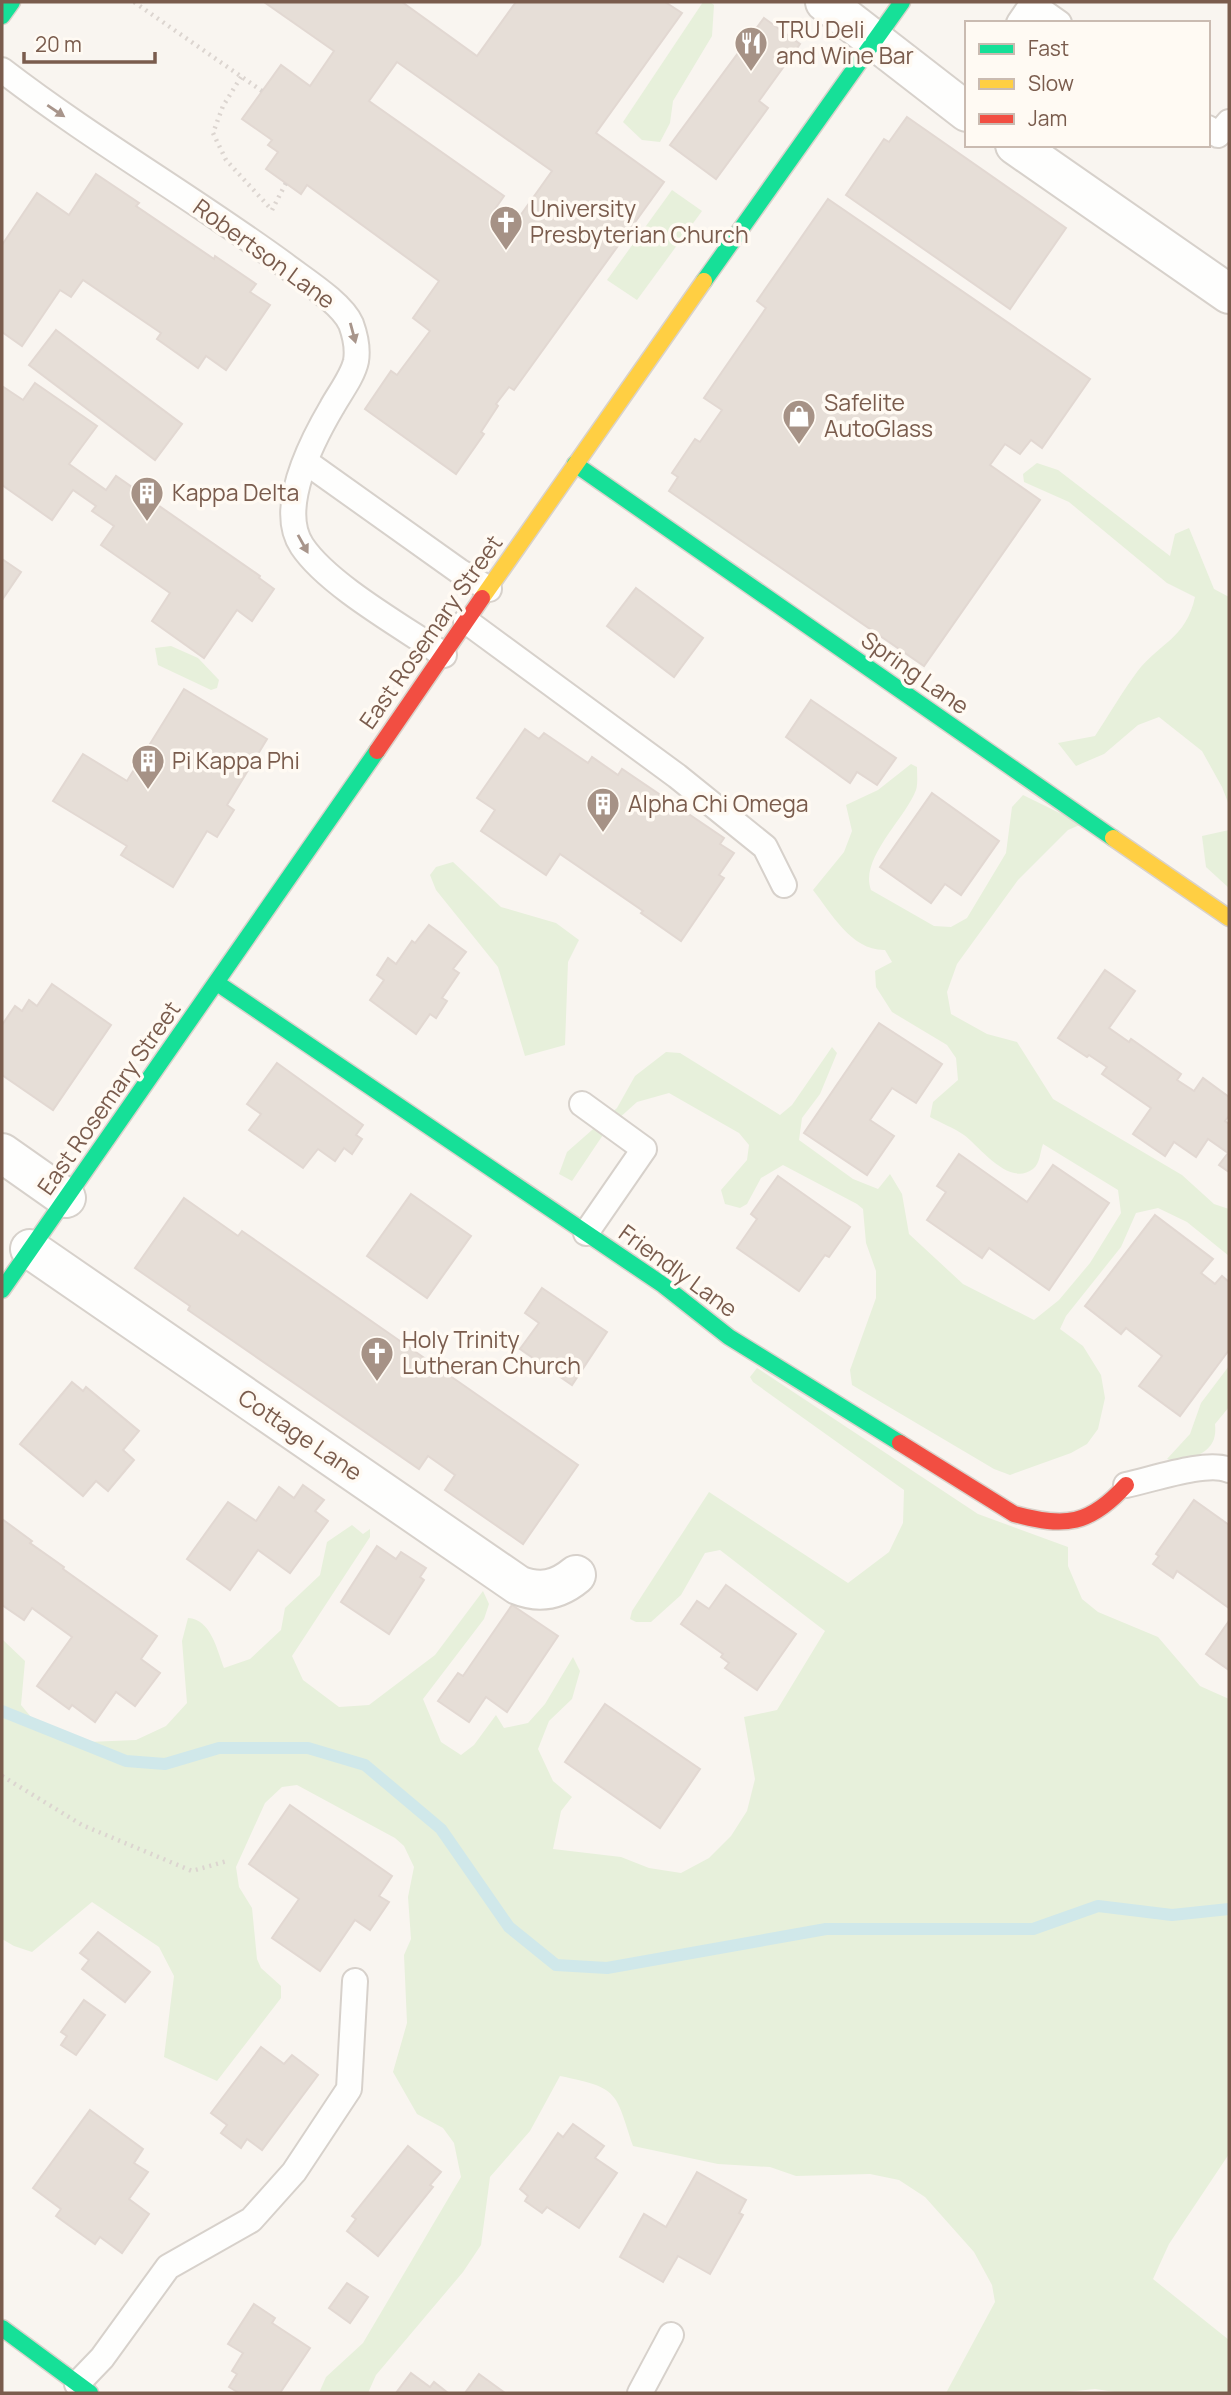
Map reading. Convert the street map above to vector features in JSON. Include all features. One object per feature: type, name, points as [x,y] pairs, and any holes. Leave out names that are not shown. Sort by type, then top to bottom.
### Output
[{"type":"street","points":[[2,16],[12,2]]},
{"type":"street","points":[[825,2],[965,107]]},
{"type":"street","name":"East Rosemary Street","points":[[2,1290],[575,464],[902,2]]},
{"type":"street","points":[[1018,147],[1229,294]]},
{"type":"street","name":"Spring Lane","points":[[575,464],[1229,918]]},
{"type":"street","name":"Friendly Lane","points":[[217,983],[663,1284],[729,1337],[1014,1514],[1064,1524],[1083,1520],[1107,1504],[1126,1485]]},
{"type":"street","points":[[2,1153],[66,1198]]},
{"type":"street","name":"Cottage Lane","points":[[30,1249],[518,1585],[529,1590],[549,1590],[566,1583],[576,1575]]},
{"type":"street","points":[[2,2328],[84,2388]]},
{"type":"lane","points":[[1021,21],[1032,4],[1056,21]]},
{"type":"lane","name":"Robertson Lane","points":[[2,70],[44,103],[252,241],[344,312],[351,324],[357,348],[356,363],[328,414],[295,491],[293,516],[300,544],[321,569],[444,655]]},
{"type":"lane","points":[[1210,129],[1218,135],[1229,122]]},
{"type":"lane","points":[[306,462],[459,571],[489,589]]},
{"type":"lane","points":[[466,621],[677,776],[765,847],[785,885]]},
{"type":"lane","points":[[582,1104],[644,1149],[586,1233]]},
{"type":"lane","points":[[1126,1485],[1202,1468],[1229,1470]]},
{"type":"lane","points":[[84,2388],[102,2358],[168,2267],[251,2220],[294,2172],[349,2089],[355,1981]]},
{"type":"lane","points":[[640,2393],[671,2335]]},
{"type":"path","points":[[134,2],[262,91]]},
{"type":"path","points":[[241,77],[223,106],[213,133],[226,160],[272,210]]},
{"type":"path","points":[[2,1776],[82,1825],[192,1871],[227,1861]]},
{"type":"green space","points":[[703,2],[714,5],[712,36],[673,101],[670,123],[660,142],[642,140],[623,122]]},
{"type":"green space","points":[[672,190],[702,211],[637,300],[607,280]]},
{"type":"green space","points":[[1037,463],[1058,470],[1170,556],[1175,534],[1189,528],[1214,589],[1229,597],[1229,805],[1202,751],[1159,717],[1138,725],[1104,754],[1076,766],[1058,743],[1095,736],[1137,672],[1178,632],[1191,611],[1195,597],[1167,583],[1069,502],[1024,482],[1023,474]]},
{"type":"green space","points":[[171,646],[198,658],[219,680],[217,688],[211,690],[158,665],[155,648]]},
{"type":"green space","points":[[911,764],[917,767],[916,790],[877,852],[869,878],[871,890],[934,926],[951,927],[967,918],[1006,853],[1012,807],[1023,795],[1082,824],[1068,830],[1018,880],[957,964],[947,992],[951,1014],[987,1034],[1017,1042],[1053,1099],[1182,1175],[1214,1204],[1229,1209],[1229,1256],[1187,1222],[1158,1208],[1136,1213],[1121,1247],[1066,1316],[1060,1329],[1083,1346],[1101,1375],[1105,1398],[1098,1429],[1087,1444],[1071,1453],[1010,1475],[994,1469],[852,1385],[850,1370],[876,1298],[876,1271],[866,1243],[863,1209],[857,1204],[783,1165],[761,1178],[747,1204],[740,1208],[725,1204],[721,1190],[747,1160],[749,1145],[739,1133],[669,1093],[637,1102],[607,1129],[572,1181],[559,1174],[567,1152],[617,1108],[635,1076],[666,1052],[680,1053],[780,1115],[792,1105],[832,1047],[837,1053],[820,1094],[802,1118],[799,1140],[853,1179],[878,1189],[890,1174],[902,1194],[909,1234],[963,1284],[1034,1320],[1059,1300],[1090,1263],[1121,1213],[1118,1190],[1043,1144],[1033,1169],[1024,1173],[1005,1170],[964,1135],[930,1117],[933,1102],[958,1080],[956,1058],[947,1045],[892,1012],[876,987],[875,971],[892,962],[885,950],[873,949],[852,938],[813,890],[844,852],[852,831],[846,805],[878,790]]},
{"type":"green space","points":[[1229,830],[1229,888],[1206,867],[1202,836]]},
{"type":"green space","points":[[453,862],[501,907],[556,923],[579,940],[568,962],[565,1045],[525,1056],[498,967],[436,890],[430,875],[436,867]]},
{"type":"green space","points":[[1229,1366],[1229,1407],[1215,1424],[1211,1445],[1207,1450],[1182,1463],[1167,1459],[1190,1434],[1201,1403]]},
{"type":"green space","points":[[757,1368],[978,1514],[1068,1547],[1068,1566],[1082,1599],[1098,1612],[1158,1637],[1200,1686],[1229,1699],[1229,2154],[1169,2244],[1153,2279],[1229,2340],[1229,2393],[1121,2393],[1095,2389],[1057,2393],[946,2393],[995,2302],[992,2285],[974,2252],[925,2197],[899,2180],[870,2174],[796,2176],[770,2167],[718,2164],[633,2146],[618,2103],[612,2095],[594,2084],[560,2076],[530,2131],[490,2177],[481,2245],[463,2272],[376,2375],[368,2393],[319,2393],[326,2377],[363,2343],[461,2177],[454,2143],[443,2128],[417,2114],[393,2072],[407,2023],[404,1955],[411,1939],[408,1897],[414,1867],[404,1846],[395,1838],[297,1785],[282,1787],[265,1803],[236,1867],[239,1887],[252,1908],[257,1959],[261,1968],[281,1986],[281,1998],[217,2081],[164,2057],[174,1976],[159,1947],[92,1902],[32,1952],[2,1939],[2,1639],[25,1661],[21,1705],[31,1717],[88,1742],[136,1740],[166,1726],[187,1703],[182,1641],[188,1618],[196,1620],[208,1630],[224,1668],[250,1659],[281,1630],[285,1608],[320,1575],[327,1542],[352,1525],[363,1534],[370,1529],[370,1537],[292,1656],[303,1680],[339,1707],[369,1705],[435,1655],[483,1591],[489,1604],[484,1619],[423,1699],[441,1742],[461,1755],[474,1745],[496,1715],[504,1728],[528,1723],[545,1704],[573,1657],[580,1671],[572,1699],[549,1721],[538,1749],[553,1781],[572,1797],[561,1811],[553,1849],[621,1857],[649,1868],[681,1873],[709,1858],[731,1836],[747,1811],[755,1779],[744,1717],[777,1710],[825,1631],[720,1550],[705,1553],[681,1595],[651,1622],[636,1622],[630,1619],[632,1611],[709,1492],[848,1583],[889,1552],[903,1523],[904,1490],[753,1382],[750,1377]]},
{"type":"building","name":"University Presbyterian Church","points":[[264,2],[402,2],[477,56],[516,2],[665,2],[682,13],[596,133],[664,182],[514,390],[509,387],[496,404],[498,406],[481,432],[484,434],[456,474],[365,409],[391,371],[397,375],[430,331],[413,318],[439,281],[307,185],[301,194],[266,169],[278,152],[268,145],[272,140],[242,119],[281,65],[310,86],[334,51]],"holes":[[[397,62],[552,171],[515,223],[495,209],[504,196],[369,101]]]},
{"type":"building","name":"TRU Deli and Wine Bar","points":[[764,18],[800,44],[759,101],[768,108],[716,179],[670,145]]},
{"type":"building","points":[[907,117],[1066,228],[1010,309],[846,195],[884,139],[889,142]]},
{"type":"building","points":[[96,174],[139,203],[136,206],[256,284],[250,292],[270,305],[226,370],[206,356],[198,368],[157,339],[161,333],[83,280],[71,297],[60,290],[22,346],[2,332],[2,245],[37,193],[69,215]]},
{"type":"building","points":[[828,199],[1090,379],[1042,448],[1031,440],[1020,454],[1005,444],[990,465],[1040,500],[924,666],[669,491],[678,477],[672,473],[695,439],[700,442],[722,410],[704,398],[766,308],[757,301]]},
{"type":"building","points":[[56,330],[182,424],[155,460],[29,365]]},
{"type":"building","name":"Kappa Delta","points":[[35,383],[97,426],[69,464],[106,490],[116,476],[260,576],[259,578],[274,589],[252,621],[237,610],[204,658],[152,621],[170,593],[101,545],[114,526],[92,511],[96,506],[73,490],[52,520],[2,485],[2,386],[23,400]]},
{"type":"building","points":[[2,559],[21,572],[2,600]]},
{"type":"building","points":[[636,588],[703,638],[674,677],[607,626]]},
{"type":"building","name":"Pi Kappa Phi","points":[[184,689],[267,739],[227,805],[234,810],[217,837],[207,831],[173,887],[121,855],[127,846],[53,801],[83,754],[127,781]]},
{"type":"building","points":[[811,700],[896,758],[877,785],[857,772],[850,783],[786,737]]},
{"type":"building","name":"Alpha Chi Omega","points":[[525,729],[539,739],[544,733],[588,763],[592,757],[618,775],[622,769],[724,838],[720,844],[734,853],[719,875],[724,878],[681,941],[641,913],[643,911],[560,854],[546,875],[481,831],[495,810],[477,798]]},
{"type":"building","points":[[932,793],[999,841],[961,895],[945,884],[931,903],[880,867]]},
{"type":"building","points":[[429,925],[466,952],[453,969],[459,973],[442,998],[447,1001],[436,1018],[430,1014],[416,1034],[370,1000],[384,980],[377,975],[388,958],[396,964],[412,941],[415,943]]},
{"type":"building","points":[[1105,970],[1135,991],[1109,1028],[1129,1042],[1131,1039],[1181,1074],[1177,1080],[1194,1091],[1203,1078],[1229,1097],[1229,1116],[1225,1121],[1229,1124],[1229,1172],[1219,1165],[1228,1153],[1208,1139],[1196,1157],[1174,1142],[1165,1156],[1133,1134],[1151,1108],[1102,1074],[1107,1067],[1058,1038]]},
{"type":"building","points":[[52,984],[111,1025],[53,1110],[2,1075],[2,1025],[15,1006],[22,1011],[29,1000],[37,1006]]},
{"type":"building","points":[[879,1023],[942,1064],[916,1103],[892,1088],[870,1120],[894,1136],[867,1175],[804,1133]]},
{"type":"building","points":[[277,1063],[363,1125],[356,1135],[362,1139],[352,1154],[344,1148],[335,1161],[318,1149],[303,1168],[249,1130],[261,1114],[247,1104]]},
{"type":"building","points":[[959,1154],[1027,1202],[1053,1165],[1109,1203],[1049,1290],[989,1248],[982,1258],[927,1220],[946,1192],[937,1186]]},
{"type":"building","points":[[778,1176],[850,1227],[829,1257],[825,1255],[799,1291],[737,1248],[757,1219],[751,1214]]},
{"type":"building","points":[[411,1194],[471,1236],[427,1298],[367,1256]]},
{"type":"building","name":"Holy Trinity Lutheran Church","points":[[184,1198],[238,1236],[242,1231],[578,1465],[523,1544],[445,1490],[455,1475],[428,1456],[419,1469],[188,1310],[190,1306],[135,1268]]},
{"type":"building","points":[[1155,1215],[1213,1259],[1201,1273],[1215,1284],[1222,1276],[1229,1282],[1229,1350],[1180,1416],[1139,1386],[1162,1356],[1126,1328],[1121,1334],[1085,1306]]},
{"type":"building","points":[[542,1288],[607,1332],[572,1385],[520,1349],[539,1323],[525,1313]]},
{"type":"building","points":[[72,1382],[83,1391],[86,1387],[139,1431],[123,1450],[134,1460],[108,1491],[96,1481],[83,1496],[20,1444]]},
{"type":"building","points":[[303,1485],[324,1500],[315,1511],[328,1521],[290,1573],[258,1550],[230,1590],[187,1559],[228,1502],[256,1521],[279,1487],[294,1498]]},
{"type":"building","points":[[1194,1500],[1229,1525],[1229,1608],[1177,1571],[1173,1578],[1153,1564],[1159,1556],[1156,1554]]},
{"type":"building","points":[[2,1519],[64,1567],[63,1569],[157,1636],[141,1659],[160,1673],[135,1706],[116,1692],[95,1722],[72,1705],[69,1709],[37,1686],[72,1637],[32,1608],[24,1620],[2,1605]]},
{"type":"building","points":[[377,1546],[396,1559],[401,1552],[426,1568],[420,1577],[424,1580],[389,1634],[341,1602]]},
{"type":"building","points":[[726,1585],[796,1634],[757,1690],[725,1668],[729,1663],[721,1657],[723,1654],[681,1624],[697,1601],[709,1609]]},
{"type":"building","points":[[512,1605],[558,1636],[507,1712],[486,1697],[469,1722],[438,1701],[458,1673],[463,1676]]},
{"type":"building","points":[[1229,1621],[1229,1670],[1206,1654]]},
{"type":"building","points":[[605,1704],[700,1769],[660,1828],[565,1762]]},
{"type":"building","points":[[290,1805],[392,1876],[379,1896],[389,1902],[370,1930],[355,1920],[320,1971],[272,1938],[299,1899],[249,1864]]},
{"type":"building","points":[[98,1932],[150,1972],[125,2002],[82,1969],[89,1960],[80,1953]]},
{"type":"building","points":[[84,2000],[105,2015],[76,2055],[61,2045],[67,2036],[61,2032]]},
{"type":"building","points":[[261,2047],[284,2064],[292,2055],[318,2075],[262,2150],[247,2139],[241,2148],[221,2133],[227,2125],[211,2113]]},
{"type":"building","points":[[90,2110],[143,2149],[134,2163],[148,2172],[129,2199],[149,2214],[122,2253],[100,2237],[95,2244],[56,2216],[61,2209],[33,2188]]},
{"type":"building","points":[[573,2124],[604,2146],[595,2158],[617,2173],[579,2228],[547,2207],[542,2213],[525,2201],[528,2196],[520,2189],[558,2133],[563,2137]]},
{"type":"building","points":[[408,2146],[441,2172],[430,2185],[433,2187],[378,2256],[347,2231],[356,2219],[352,2216]]},
{"type":"building","points":[[697,2172],[746,2200],[739,2213],[743,2215],[710,2274],[678,2256],[663,2282],[620,2257],[644,2214],[666,2227]]},
{"type":"building","points":[[347,2283],[368,2297],[350,2323],[329,2308]]},
{"type":"building","points":[[254,2304],[275,2318],[272,2323],[310,2348],[280,2393],[239,2393],[229,2387],[237,2374],[232,2371],[243,2353],[228,2344]]},
{"type":"building","points":[[411,2373],[430,2387],[434,2382],[448,2393],[396,2393]]},
{"type":"building","points":[[479,2374],[505,2393],[465,2393]]},
{"type":"waterway","points":[[2,1711],[126,1761],[165,1764],[219,1748],[308,1748],[365,1765],[441,1829],[509,1927],[556,1965],[607,1968],[826,1929],[1033,1929],[1098,1906],[1172,1915],[1229,1909]]},
{"type":"traffic: fast","points":[[2,16],[12,2]]},
{"type":"traffic: fast","points":[[704,281],[902,2]]},
{"type":"traffic: fast","points":[[575,464],[1113,838]]},
{"type":"traffic: fast","points":[[2,1290],[377,751]]},
{"type":"traffic: fast","points":[[217,983],[663,1285],[729,1337],[900,1443]]},
{"type":"traffic: fast","points":[[2,2328],[90,2393]]},
{"type":"traffic: slow","points":[[482,598],[704,281]]},
{"type":"traffic: slow","points":[[1113,838],[1229,918]]},
{"type":"traffic: jam","points":[[377,751],[482,598]]},
{"type":"traffic: jam","points":[[900,1443],[1014,1514],[1048,1521],[1076,1520],[1088,1515],[1113,1498],[1126,1485]]},
{"type":"place","name":"TRU Deli and Wine Bar","points":[[751,73]]},
{"type":"place","name":"University Presbyterian Church","points":[[506,252]]},
{"type":"place","name":"Safelite AutoGlass","points":[[799,446]]},
{"type":"place","name":"Kappa Delta","points":[[147,523]]},
{"type":"place","name":"Pi Kappa Phi","points":[[148,791]]},
{"type":"place","name":"Alpha Chi Omega","points":[[603,834]]},
{"type":"place","name":"Holy Trinity Lutheran Church","points":[[377,1383]]}]
